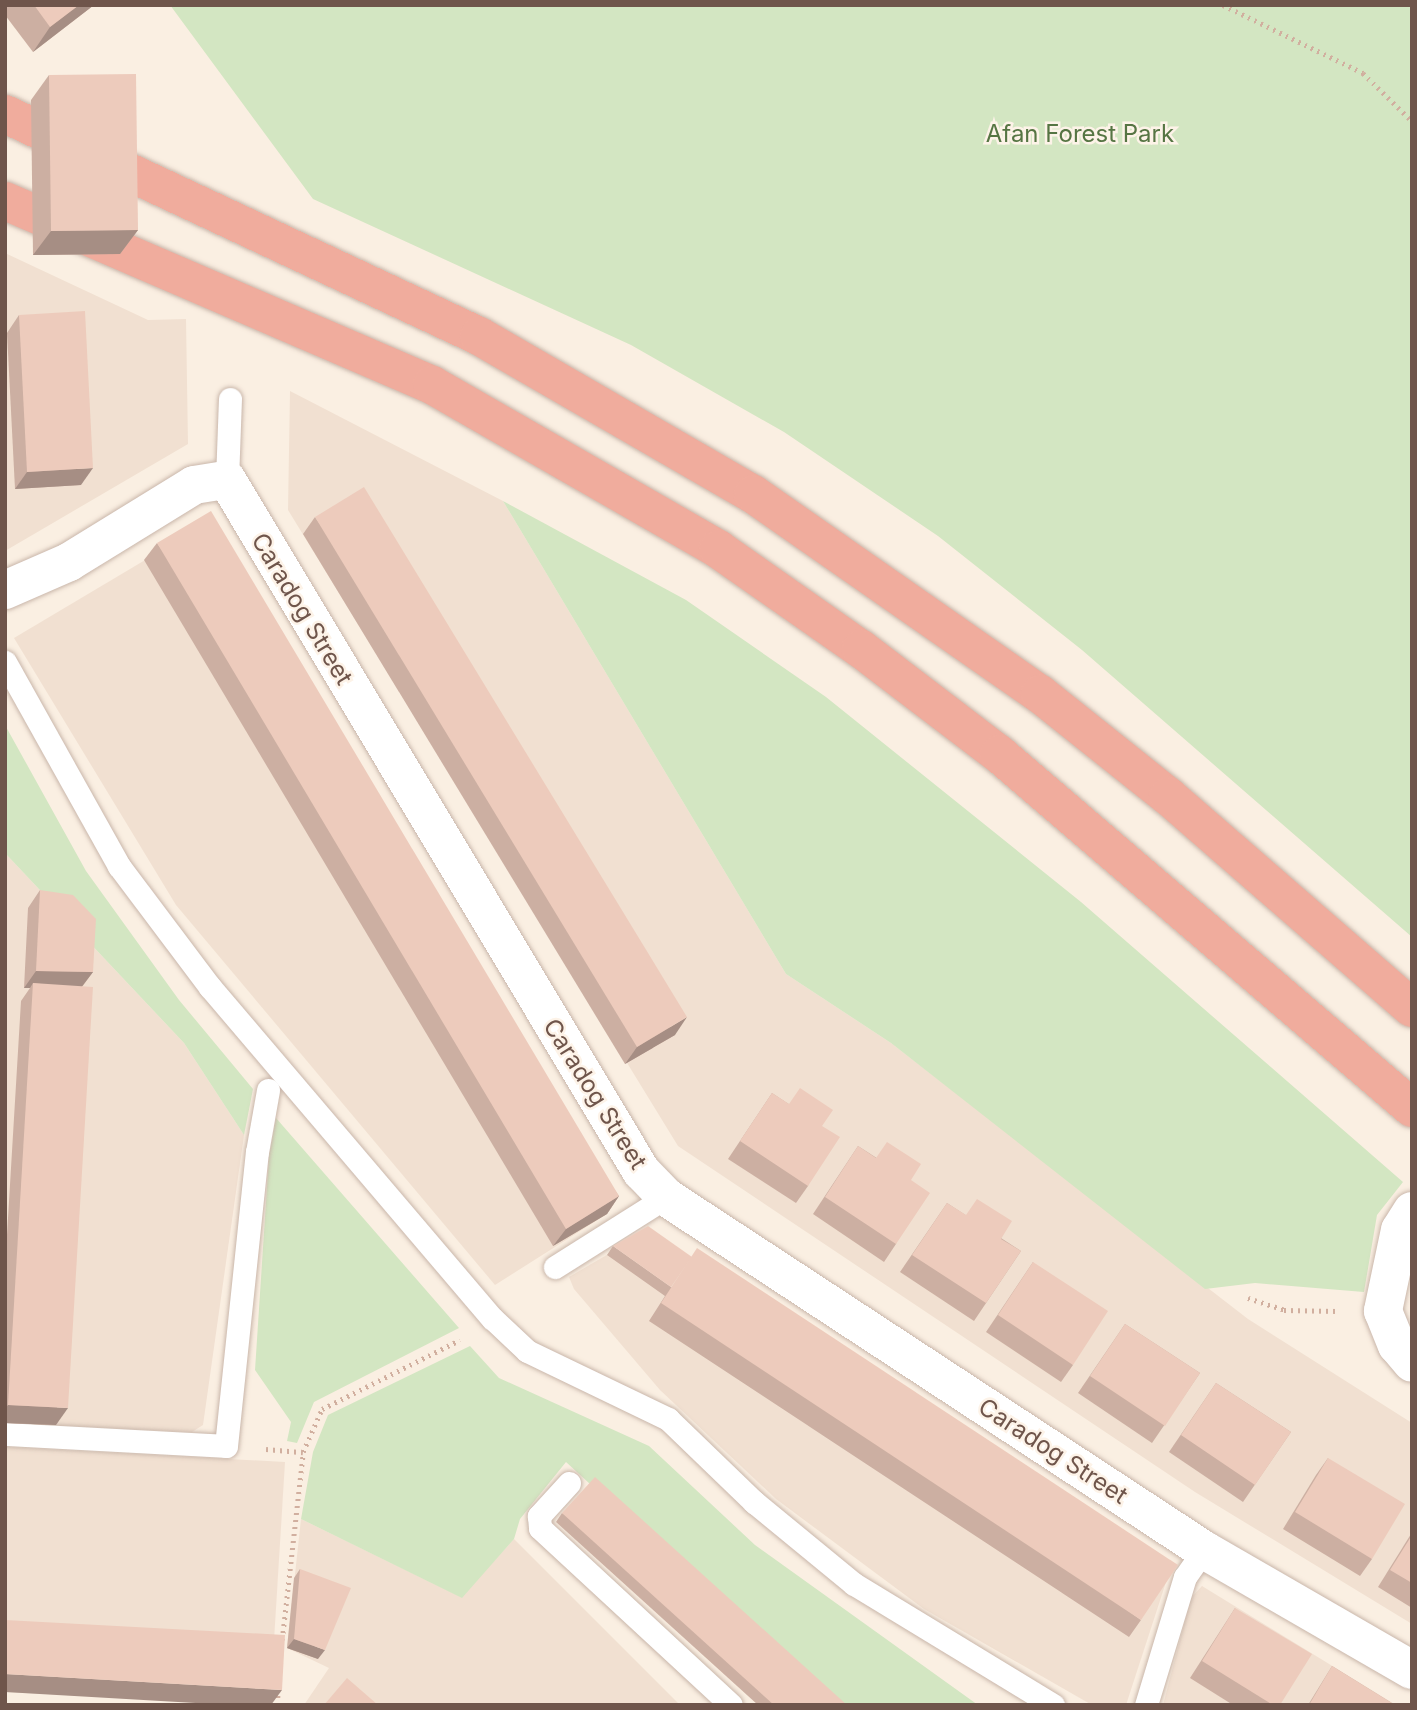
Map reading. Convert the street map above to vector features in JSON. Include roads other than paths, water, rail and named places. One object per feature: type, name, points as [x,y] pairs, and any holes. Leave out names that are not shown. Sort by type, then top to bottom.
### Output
[{"type":"highway","points":[[5,114],[479,336],[602,403],[753,494],[1040,694],[1157,788],[1412,1008]]},
{"type":"highway","points":[[5,201],[432,385],[572,462],[718,549],[861,649],[999,754],[1412,1108]]},
{"type":"street","points":[[5,590],[69,562],[194,485],[227,480]]},
{"type":"street","name":"Caradog Street","points":[[227,480],[641,1171],[666,1197],[1204,1550],[1412,1670]]},
{"type":"street","points":[[1412,1211],[1400,1230],[1383,1311],[1397,1345],[1412,1363]]},
{"type":"lane","points":[[227,480],[230,399]]},
{"type":"lane","points":[[5,662],[119,866],[211,987],[492,1318],[527,1351],[668,1419],[754,1502],[853,1584],[1053,1705]]},
{"type":"lane","points":[[5,1434],[226,1446],[257,1152],[268,1090]]},
{"type":"lane","points":[[555,1267],[666,1197]]},
{"type":"lane","points":[[569,1483],[539,1516],[540,1528],[731,1705]]},
{"type":"lane","points":[[1146,1705],[1185,1577],[1204,1550]]},
{"type":"park label","name":"Afan Forest Park","points":[[1080,134]]}]
